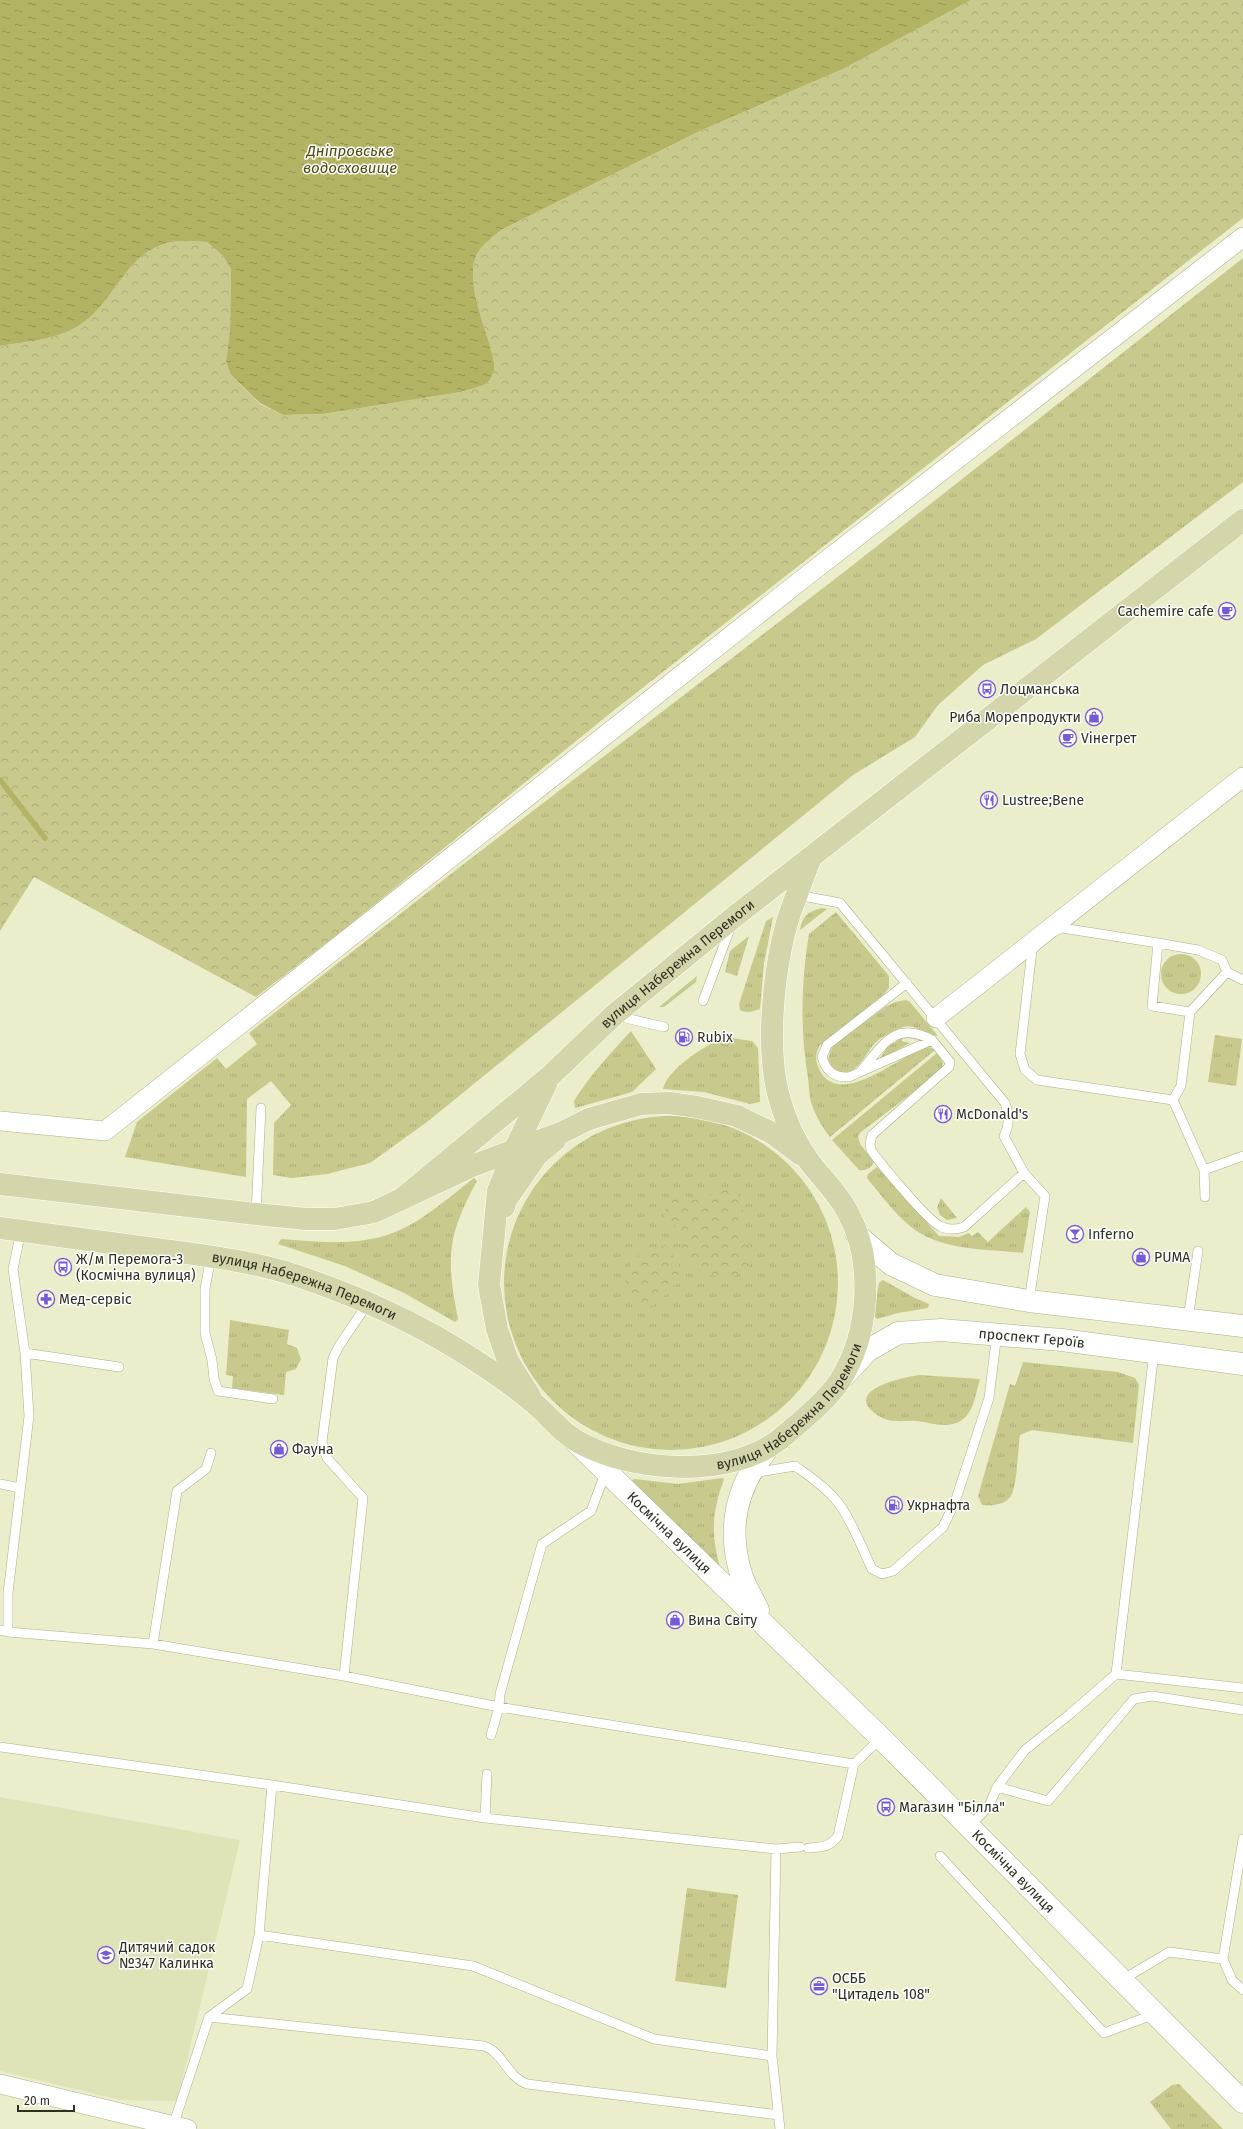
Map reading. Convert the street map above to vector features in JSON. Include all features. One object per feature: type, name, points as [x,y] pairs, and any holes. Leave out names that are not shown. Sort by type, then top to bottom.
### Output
[{"type":"main road","name":"вулиця Набережна Перемоги","points":[[403,1198],[549,1077],[614,1015],[734,917],[995,715],[1243,520]]},
{"type":"main road","name":"вулиця Набережна Перемоги","points":[[0,1228],[212,1256],[305,1278],[395,1314],[459,1350],[535,1404],[573,1439],[617,1457],[648,1465],[687,1468],[725,1462],[765,1452],[792,1430],[838,1383],[855,1347],[864,1309],[865,1269],[857,1235],[847,1210],[808,1160],[788,1124],[778,1093],[772,1028],[782,944],[797,895],[811,857]]},
{"type":"main road","name":"вулиця Набережна Перемоги","points":[[535,1404],[508,1360],[496,1329],[489,1285],[498,1191],[514,1150],[549,1077]]},
{"type":"main road","name":"вулиця Набережна Перемоги","points":[[0,1184],[306,1220],[335,1219],[374,1212],[472,1166],[563,1132],[589,1119],[641,1104],[669,1104],[696,1107],[737,1116],[772,1133],[808,1160]]},
{"type":"main road","name":"вулиця Набережна Перемоги","points":[[493,1242],[506,1200],[537,1155],[563,1132]]},
{"type":"main road","points":[[857,1235],[891,1264],[934,1285],[1029,1300],[1243,1326]]},
{"type":"main road","name":"проспект Героїв","points":[[838,1383],[867,1351],[898,1333],[941,1330],[997,1333],[1243,1364]]},
{"type":"main road","name":"Космічна вулиця","points":[[573,1439],[881,1738],[1243,2102]]},
{"type":"main road","name":"Космічна вулиця","points":[[765,1452],[750,1473],[742,1489],[734,1517],[736,1551],[742,1578],[766,1626]]},
{"type":"street","points":[[0,1121],[105,1131],[809,574],[1243,237]]},
{"type":"street","points":[[936,1018],[1243,778]]},
{"type":"street","points":[[0,2084],[180,2127]]},
{"type":"lane","points":[[797,895],[840,903],[1005,1103],[1008,1112],[1009,1126],[1004,1136],[1024,1173],[1045,1196],[1029,1300]]},
{"type":"lane","points":[[704,1001],[734,917]]},
{"type":"lane","points":[[1173,1100],[1037,1080],[1025,1070],[1020,1054],[1032,950],[1044,935],[1062,928],[1198,950],[1222,960],[1227,972],[1243,980]]},
{"type":"lane","points":[[1158,943],[1152,1006],[1190,1012]]},
{"type":"lane","points":[[1173,1100],[1181,1086],[1190,1012],[1227,972]]},
{"type":"lane","points":[[907,983],[827,1045],[822,1056],[826,1069],[831,1074],[843,1077],[859,1074],[932,1040]]},
{"type":"lane","points":[[614,1015],[664,1027]]},
{"type":"lane","points":[[859,1074],[885,1041],[895,1035],[905,1032],[919,1033],[932,1040],[950,1062],[949,1067],[872,1135],[870,1144],[874,1154],[933,1222],[948,1229],[956,1230],[964,1228],[1024,1173]]},
{"type":"lane","points":[[1173,1100],[1204,1170],[1205,1197]]},
{"type":"lane","points":[[256,1214],[261,1108]]},
{"type":"lane","points":[[1204,1170],[1243,1156]]},
{"type":"lane","points":[[21,1231],[13,1269],[25,1353],[29,1416],[4,1631],[153,1644],[344,1676],[499,1707],[854,1764]]},
{"type":"lane","points":[[1188,1320],[1198,1251]]},
{"type":"lane","points":[[212,1256],[205,1290],[205,1333],[212,1360],[214,1380],[218,1391],[273,1399]]},
{"type":"lane","points":[[344,1676],[363,1498],[327,1458],[322,1442],[333,1358],[338,1346],[368,1303]]},
{"type":"lane","points":[[750,1473],[795,1466],[835,1499],[855,1534],[872,1569],[882,1574],[893,1571],[943,1527],[955,1502],[989,1398],[997,1333]]},
{"type":"lane","points":[[969,1827],[989,1806],[997,1787],[1025,1750],[1070,1714],[1116,1674],[1154,1352]]},
{"type":"lane","points":[[25,1353],[118,1367]]},
{"type":"lane","points":[[153,1644],[177,1491],[206,1469],[211,1453]]},
{"type":"lane","points":[[491,1735],[499,1707],[500,1694],[542,1544],[591,1512],[606,1470]]},
{"type":"lane","points":[[0,1484],[20,1488]]},
{"type":"lane","points":[[1116,1674],[1243,1688]]},
{"type":"lane","points":[[997,1787],[1048,1801],[1134,1698],[1152,1696],[1243,1710]]},
{"type":"lane","points":[[0,1747],[272,1785],[485,1818],[776,1849],[826,1847],[832,1844],[838,1836],[854,1764],[881,1738]]},
{"type":"lane","points":[[485,1818],[486,1774]]},
{"type":"lane","points":[[180,2127],[209,2017],[247,1989],[259,1935],[272,1785]]},
{"type":"lane","points":[[1243,1839],[1240,1875],[1223,1959],[1232,1980],[1243,1990]]},
{"type":"lane","points":[[776,1849],[772,2056],[780,2129]]},
{"type":"lane","points":[[940,1856],[1104,2034],[1156,2014]]},
{"type":"lane","points":[[259,1935],[472,1966],[654,2039],[772,2056]]},
{"type":"lane","points":[[1122,1980],[1168,1952],[1223,1959]]},
{"type":"lane","points":[[209,2017],[484,2046],[491,2048],[515,2077],[527,2084],[779,2115]]},
{"type":"shaded area","name":"Дитячий садок №347 Калинка","points":[[0,1797],[240,1840],[177,2101],[120,2100],[0,2071]]},
{"type":"green space","points":[[971,0],[1243,0],[1243,218],[613,711],[343,930],[256,997],[34,877],[0,931],[0,346],[44,339],[65,333],[75,328],[84,322],[105,301],[131,266],[154,248],[173,242],[207,242],[223,256],[231,269],[230,329],[226,362],[231,375],[260,404],[283,415],[323,414],[461,392],[484,385],[490,380],[494,372],[494,362],[478,308],[473,278],[474,265],[479,250],[501,230],[702,130],[843,69]]},
{"type":"green space","points":[[1243,258],[1243,482],[1036,639],[983,665],[938,705],[915,737],[853,775],[427,1122],[370,1163],[327,1174],[292,1178],[273,1175],[274,1123],[291,1105],[271,1081],[247,1099],[246,1177],[125,1157],[137,1122],[217,1058],[226,1069],[257,1044],[249,1033],[456,870],[844,572]]},
{"type":"green space","points":[[822,908],[827,909],[800,930],[806,915]]},
{"type":"green space","points":[[836,912],[889,976],[889,988],[884,994],[820,1045],[816,1057],[819,1069],[829,1081],[841,1084],[856,1082],[872,1076],[917,1051],[929,1047],[935,1050],[830,1137],[817,1116],[810,1099],[805,1060],[802,1006],[804,970],[809,934]]},
{"type":"green space","points":[[773,917],[764,963],[760,1009],[745,1012],[740,1010],[739,1004],[766,921]]},
{"type":"green space","points":[[749,936],[737,976],[725,972],[730,951]]},
{"type":"green space","points":[[1177,954],[1185,954],[1192,957],[1198,963],[1201,974],[1198,985],[1192,991],[1185,994],[1177,994],[1170,991],[1164,985],[1161,978],[1161,970],[1164,963],[1170,957]]},
{"type":"green space","points":[[697,976],[696,982],[664,1007],[659,1007]]},
{"type":"green space","points":[[906,1000],[910,1002],[938,1036],[916,1028],[907,1026],[903,1027],[889,1033],[876,1042],[860,1064],[850,1071],[844,1073],[837,1071],[830,1065],[828,1059],[832,1046],[885,1007],[895,1002]]},
{"type":"green space","points":[[631,1031],[656,1069],[632,1092],[575,1108],[574,1101],[587,1082]]},
{"type":"green space","points":[[1215,1035],[1242,1039],[1236,1086],[1208,1082]]},
{"type":"green space","points":[[725,1037],[752,1041],[758,1048],[760,1102],[750,1104],[704,1092],[663,1089],[666,1081],[680,1065],[698,1051]]},
{"type":"green space","points":[[902,1038],[902,1041],[910,1043],[879,1060],[887,1047]]},
{"type":"green space","points":[[937,1053],[943,1063],[941,1071],[861,1132],[858,1136],[860,1144],[874,1161],[872,1166],[864,1170],[859,1170],[832,1140]]},
{"type":"green space","points":[[671,1116],[704,1119],[735,1129],[764,1144],[789,1165],[810,1190],[825,1219],[835,1250],[838,1283],[835,1316],[825,1347],[810,1376],[789,1401],[764,1422],[735,1437],[704,1447],[671,1450],[638,1447],[607,1437],[578,1422],[553,1401],[532,1376],[517,1347],[507,1316],[504,1283],[507,1250],[517,1219],[532,1190],[553,1165],[578,1144],[607,1129],[638,1119]]},
{"type":"green space","points":[[877,1167],[939,1236],[959,1237],[969,1233],[972,1236],[978,1232],[988,1242],[1026,1207],[1030,1212],[1023,1253],[964,1247],[935,1240],[922,1234],[898,1215],[867,1178],[868,1174]]},
{"type":"green space","points":[[474,1178],[477,1181],[460,1217],[452,1248],[452,1279],[458,1319],[455,1322],[404,1293],[345,1266],[278,1244],[281,1239],[322,1242],[350,1242],[377,1238],[390,1234],[423,1217]]},
{"type":"green space","points":[[735,1187],[743,1210],[739,1222],[752,1252],[748,1271],[728,1278],[710,1275],[692,1268],[683,1253],[676,1227],[664,1216],[667,1203],[682,1195],[695,1200],[707,1199],[716,1189]]},
{"type":"green space","points":[[941,1198],[957,1218],[947,1220],[940,1215],[937,1207]]},
{"type":"green space","points":[[666,1245],[681,1269],[682,1279],[654,1305],[645,1307],[636,1303],[626,1289],[624,1273],[640,1253]]},
{"type":"green space","points":[[883,1280],[929,1304],[928,1308],[898,1313],[877,1319],[873,1315],[879,1283]]},
{"type":"green space","points":[[230,1320],[289,1330],[287,1344],[297,1348],[301,1359],[296,1369],[286,1372],[284,1395],[232,1388],[233,1376],[226,1375]]},
{"type":"green space","points":[[1023,1362],[1118,1372],[1135,1378],[1139,1385],[1133,1443],[1032,1430],[1020,1435],[1014,1489],[1010,1498],[999,1504],[982,1505],[978,1496],[1010,1384],[1015,1386]]},
{"type":"green space","points":[[920,1375],[980,1379],[972,1407],[961,1421],[954,1424],[938,1425],[917,1421],[893,1421],[879,1416],[869,1407],[866,1399],[870,1393],[878,1387],[889,1382]]},
{"type":"green space","points":[[722,1478],[724,1479],[717,1504],[714,1525],[715,1546],[721,1571],[626,1482],[635,1479],[678,1484]]},
{"type":"green space","points":[[687,1888],[738,1895],[726,1988],[675,1981]]},
{"type":"green space","points":[[1179,2084],[1223,2129],[1171,2129],[1150,2102],[1172,2085]]},
{"type":"water","name":"Дніпровське водосховище","points":[[0,0],[971,0],[843,69],[702,130],[501,230],[479,250],[474,265],[473,278],[478,308],[494,362],[494,372],[490,380],[484,385],[461,392],[323,414],[283,415],[260,403],[231,375],[226,362],[230,329],[231,269],[223,256],[207,242],[173,242],[154,248],[131,266],[105,301],[84,322],[75,328],[65,333],[44,339],[0,346]]},
{"type":"waterway","points":[[0,780],[45,838]]},
{"type":"place","name":"Cachemire cafe","points":[[1227,611]]},
{"type":"place","name":"Лоцманська","points":[[987,689]]},
{"type":"place","name":"Риба Морепродукти","points":[[1094,717]]},
{"type":"place","name":"Vінегрет","points":[[1068,738]]},
{"type":"place","name":"Lustree;Bene","points":[[989,800]]},
{"type":"place","name":"Rubix","points":[[684,1037]]},
{"type":"place","name":"McDonald's","points":[[943,1114]]},
{"type":"place","name":"Inferno","points":[[1075,1234]]},
{"type":"place","name":"PUMA","points":[[1141,1257]]},
{"type":"place","name":"Ж/м Перемога-3 (Космічна вулиця)","points":[[63,1267]]},
{"type":"place","name":"Мед-сервіс","points":[[46,1299]]},
{"type":"place","name":"Фауна","points":[[279,1449]]},
{"type":"place","name":"Укрнафта","points":[[894,1505]]},
{"type":"place","name":"Вина Світу","points":[[675,1620]]},
{"type":"place","name":"Магазин \"Білла\"","points":[[886,1807]]},
{"type":"place","name":"Дитячий садок №347 Калинка","points":[[106,1955]]},
{"type":"place","name":"ОСББ \"Цитадель 108\"","points":[[819,1986]]}]
